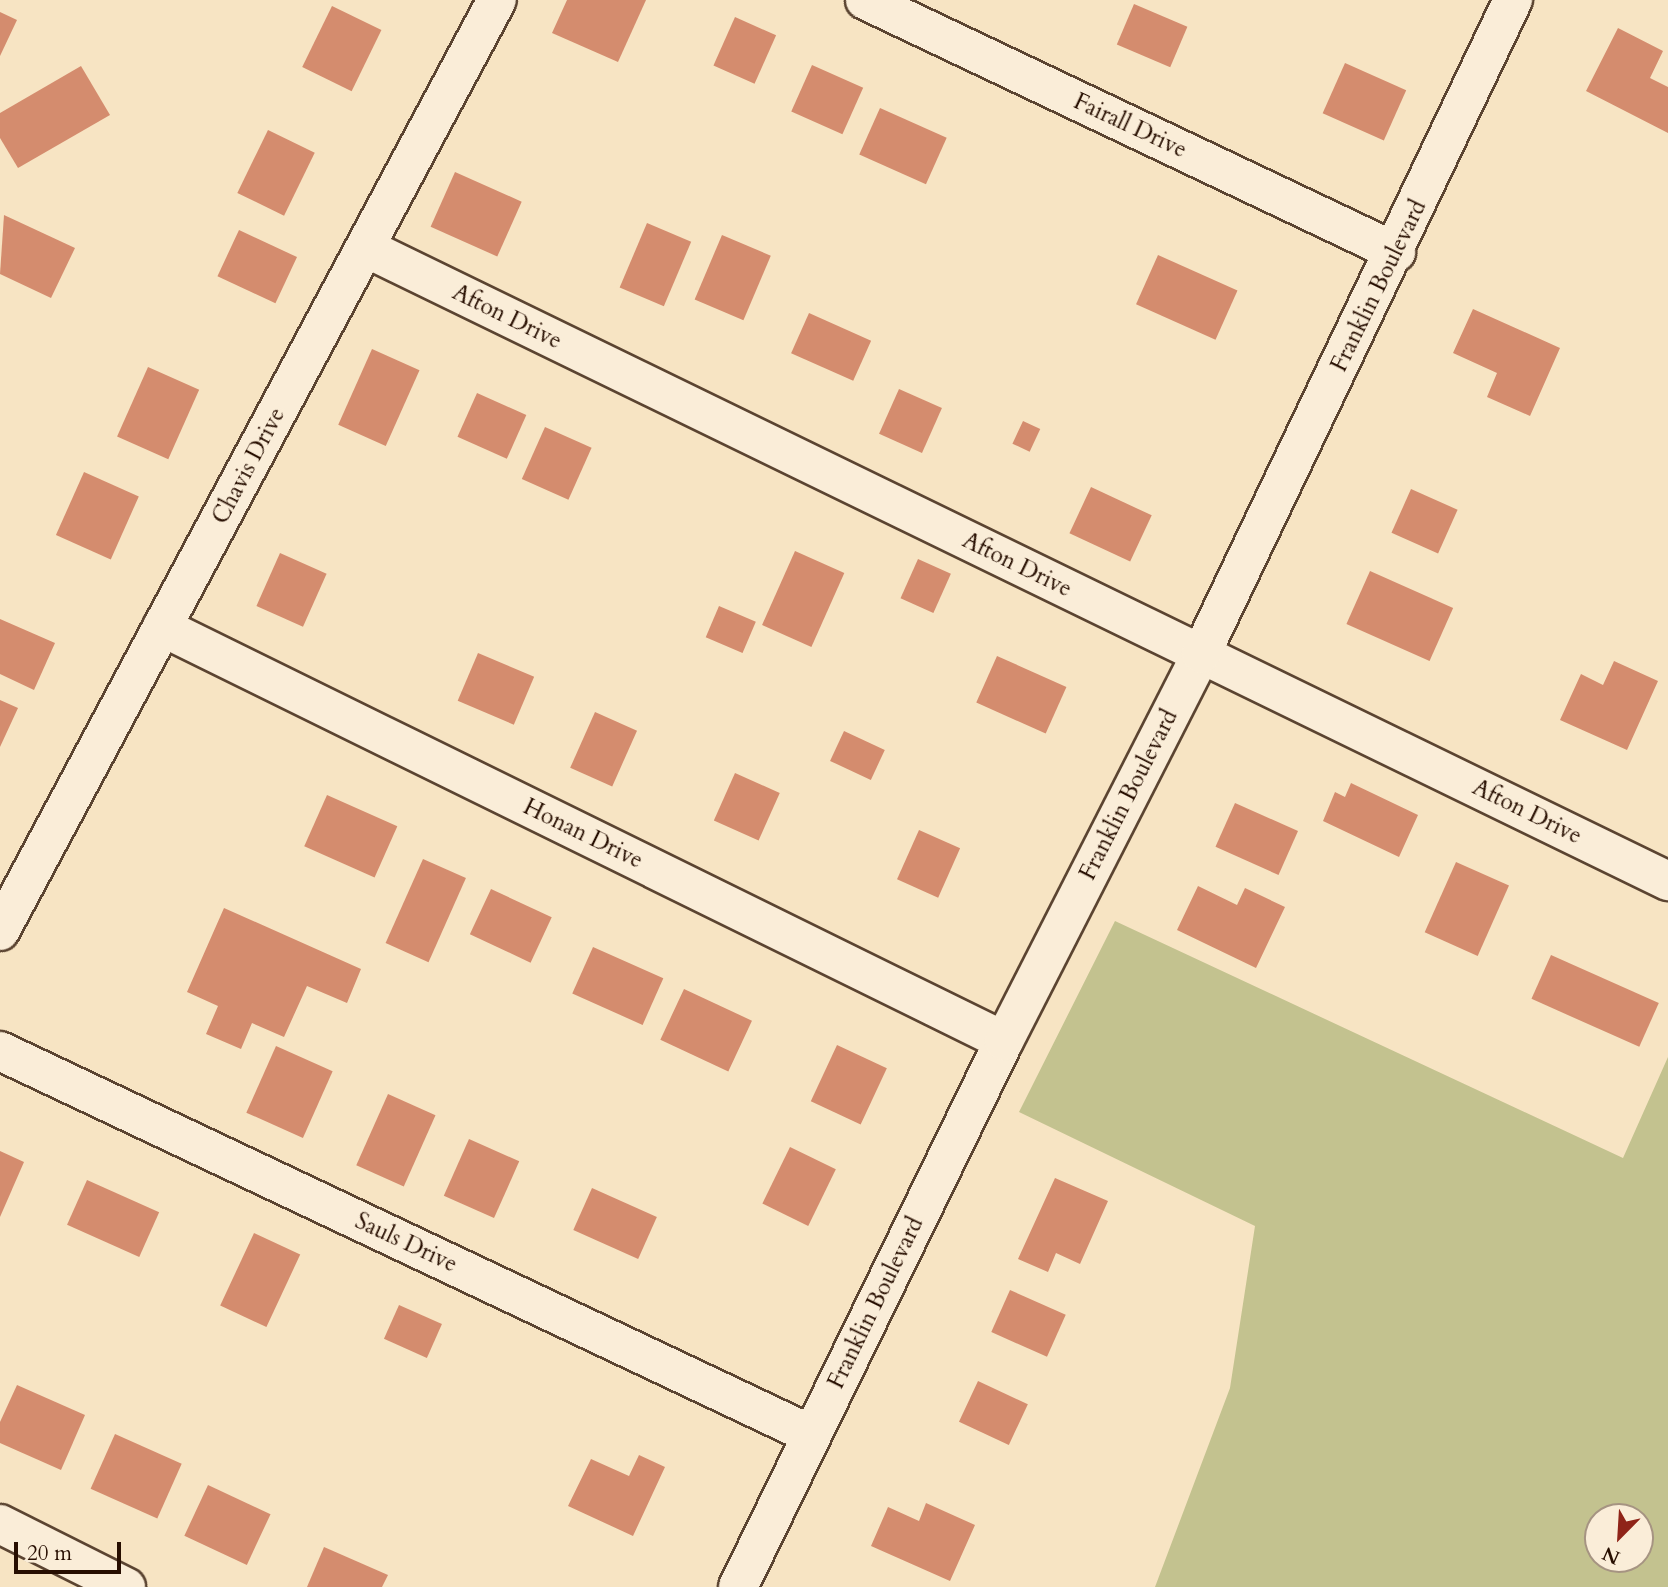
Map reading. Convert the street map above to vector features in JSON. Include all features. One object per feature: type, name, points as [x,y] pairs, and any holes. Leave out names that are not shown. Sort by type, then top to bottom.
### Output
[{"type":"street","name":"Chavis Drive","points":[[0,932],[497,0]]},
{"type":"street","name":"Fairall Drive","points":[[865,0],[1396,252]]},
{"type":"street","name":"Franklin Boulevard","points":[[738,1587],[1004,1041],[1201,654],[1396,252],[1513,0]]},
{"type":"street","name":"Afton Drive","points":[[366,248],[1668,881]]},
{"type":"street","name":"Honan Drive","points":[[162,627],[1004,1041]]},
{"type":"street","name":"Sauls Drive","points":[[0,1051],[812,1434]]},
{"type":"street","points":[[0,1524],[126,1587]]},
{"type":"shaded area","points":[[1115,921],[1623,1158],[1668,1057],[1668,1587],[1155,1587],[1230,1388],[1255,1226],[1019,1112]]},
{"type":"building","points":[[567,0],[646,0],[618,62],[552,33]]},
{"type":"building","points":[[1134,4],[1187,27],[1170,67],[1117,45]]},
{"type":"building","points":[[332,6],[381,30],[352,91],[302,67]]},
{"type":"building","points":[[0,12],[17,20],[0,56]]},
{"type":"building","points":[[735,17],[776,35],[755,84],[713,65]]},
{"type":"building","points":[[1618,28],[1663,51],[1650,78],[1668,87],[1668,133],[1586,91]]},
{"type":"building","points":[[1345,63],[1406,90],[1384,140],[1323,113]]},
{"type":"building","points":[[812,65],[863,88],[842,134],[791,112]]},
{"type":"building","points":[[81,66],[110,115],[18,168],[0,138],[0,113]]},
{"type":"building","points":[[880,108],[947,138],[926,184],[859,155]]},
{"type":"building","points":[[268,130],[315,153],[284,216],[237,193]]},
{"type":"building","points":[[455,172],[522,202],[497,257],[431,227]]},
{"type":"building","points":[[4,215],[75,248],[51,298],[0,274]]},
{"type":"building","points":[[647,223],[691,242],[664,306],[620,287]]},
{"type":"building","points":[[239,230],[297,257],[275,303],[217,276]]},
{"type":"building","points":[[722,235],[771,256],[743,320],[695,299]]},
{"type":"building","points":[[1158,255],[1237,290],[1216,340],[1136,304]]},
{"type":"building","points":[[1473,309],[1560,348],[1530,416],[1487,397],[1497,373],[1453,353]]},
{"type":"building","points":[[809,313],[871,341],[853,381],[791,353]]},
{"type":"building","points":[[372,349],[420,370],[386,446],[338,425]]},
{"type":"building","points":[[148,367],[199,390],[168,459],[117,436]]},
{"type":"building","points":[[899,389],[942,408],[922,453],[879,434]]},
{"type":"building","points":[[477,393],[526,415],[507,459],[457,437]]},
{"type":"building","points":[[1023,421],[1040,429],[1030,452],[1012,444]]},
{"type":"building","points":[[545,427],[592,448],[568,500],[522,479]]},
{"type":"building","points":[[84,472],[139,496],[111,559],[56,535]]},
{"type":"building","points":[[1091,487],[1152,515],[1130,562],[1069,533]]},
{"type":"building","points":[[1411,489],[1458,510],[1438,554],[1391,533]]},
{"type":"building","points":[[795,551],[844,573],[811,647],[762,625]]},
{"type":"building","points":[[280,553],[327,574],[303,627],[256,606]]},
{"type":"building","points":[[918,559],[951,574],[933,613],[901,598]]},
{"type":"building","points":[[1370,571],[1453,608],[1430,661],[1346,624]]},
{"type":"building","points":[[719,606],[756,622],[743,653],[706,637]]},
{"type":"building","points":[[0,619],[55,643],[34,690],[0,674]]},
{"type":"building","points":[[478,653],[534,677],[514,725],[458,701]]},
{"type":"building","points":[[997,656],[1066,687],[1046,734],[976,703]]},
{"type":"building","points":[[1614,661],[1658,681],[1627,750],[1560,720],[1581,674],[1603,685]]},
{"type":"building","points":[[0,700],[18,708],[0,747]]},
{"type":"building","points":[[595,712],[637,731],[612,786],[570,768]]},
{"type":"building","points":[[844,731],[885,750],[871,780],[830,761]]},
{"type":"building","points":[[735,773],[780,793],[759,840],[714,821]]},
{"type":"building","points":[[1351,783],[1418,815],[1399,857],[1323,821],[1335,792],[1345,797]]},
{"type":"building","points":[[327,795],[397,826],[375,877],[304,846]]},
{"type":"building","points":[[1235,803],[1298,831],[1279,875],[1215,847]]},
{"type":"building","points":[[919,830],[960,848],[938,898],[897,879]]},
{"type":"building","points":[[423,859],[466,878],[429,962],[386,943]]},
{"type":"building","points":[[1456,862],[1509,886],[1478,956],[1425,932]]},
{"type":"building","points":[[1198,886],[1237,905],[1245,888],[1285,907],[1256,968],[1177,930]]},
{"type":"building","points":[[491,889],[552,917],[531,963],[470,934]]},
{"type":"building","points":[[224,908],[361,969],[347,1003],[307,986],[284,1037],[252,1023],[241,1049],[206,1034],[218,1006],[187,992]]},
{"type":"building","points":[[593,947],[663,978],[643,1025],[572,994]]},
{"type":"building","points":[[1551,955],[1659,1003],[1639,1047],[1531,999]]},
{"type":"building","points":[[684,989],[752,1021],[728,1071],[660,1040]]},
{"type":"building","points":[[837,1045],[887,1068],[861,1124],[811,1101]]},
{"type":"building","points":[[276,1046],[333,1071],[303,1138],[246,1113]]},
{"type":"building","points":[[388,1094],[436,1115],[404,1186],[356,1165]]},
{"type":"building","points":[[469,1139],[519,1161],[494,1218],[444,1196]]},
{"type":"building","points":[[790,1147],[836,1169],[808,1226],[762,1204]]},
{"type":"building","points":[[0,1151],[24,1162],[0,1217]]},
{"type":"building","points":[[1055,1178],[1108,1201],[1080,1264],[1056,1253],[1048,1272],[1018,1259]]},
{"type":"building","points":[[87,1180],[159,1212],[139,1257],[67,1225]]},
{"type":"building","points":[[592,1188],[657,1217],[638,1259],[573,1230]]},
{"type":"building","points":[[254,1233],[300,1255],[266,1327],[220,1306]]},
{"type":"building","points":[[1010,1290],[1066,1315],[1047,1357],[991,1332]]},
{"type":"building","points":[[399,1305],[442,1324],[427,1358],[384,1339]]},
{"type":"building","points":[[978,1381],[1028,1404],[1009,1445],[959,1422]]},
{"type":"building","points":[[17,1385],[85,1415],[61,1470],[0,1443],[0,1422]]},
{"type":"building","points":[[115,1434],[182,1464],[157,1519],[91,1489]]},
{"type":"building","points":[[639,1455],[665,1467],[633,1536],[568,1506],[591,1459],[629,1476]]},
{"type":"building","points":[[208,1485],[271,1514],[247,1565],[184,1536]]},
{"type":"building","points":[[926,1503],[975,1525],[950,1581],[871,1546],[888,1507],[919,1521]]},
{"type":"building","points":[[324,1547],[388,1575],[382,1587],[307,1587]]}]
